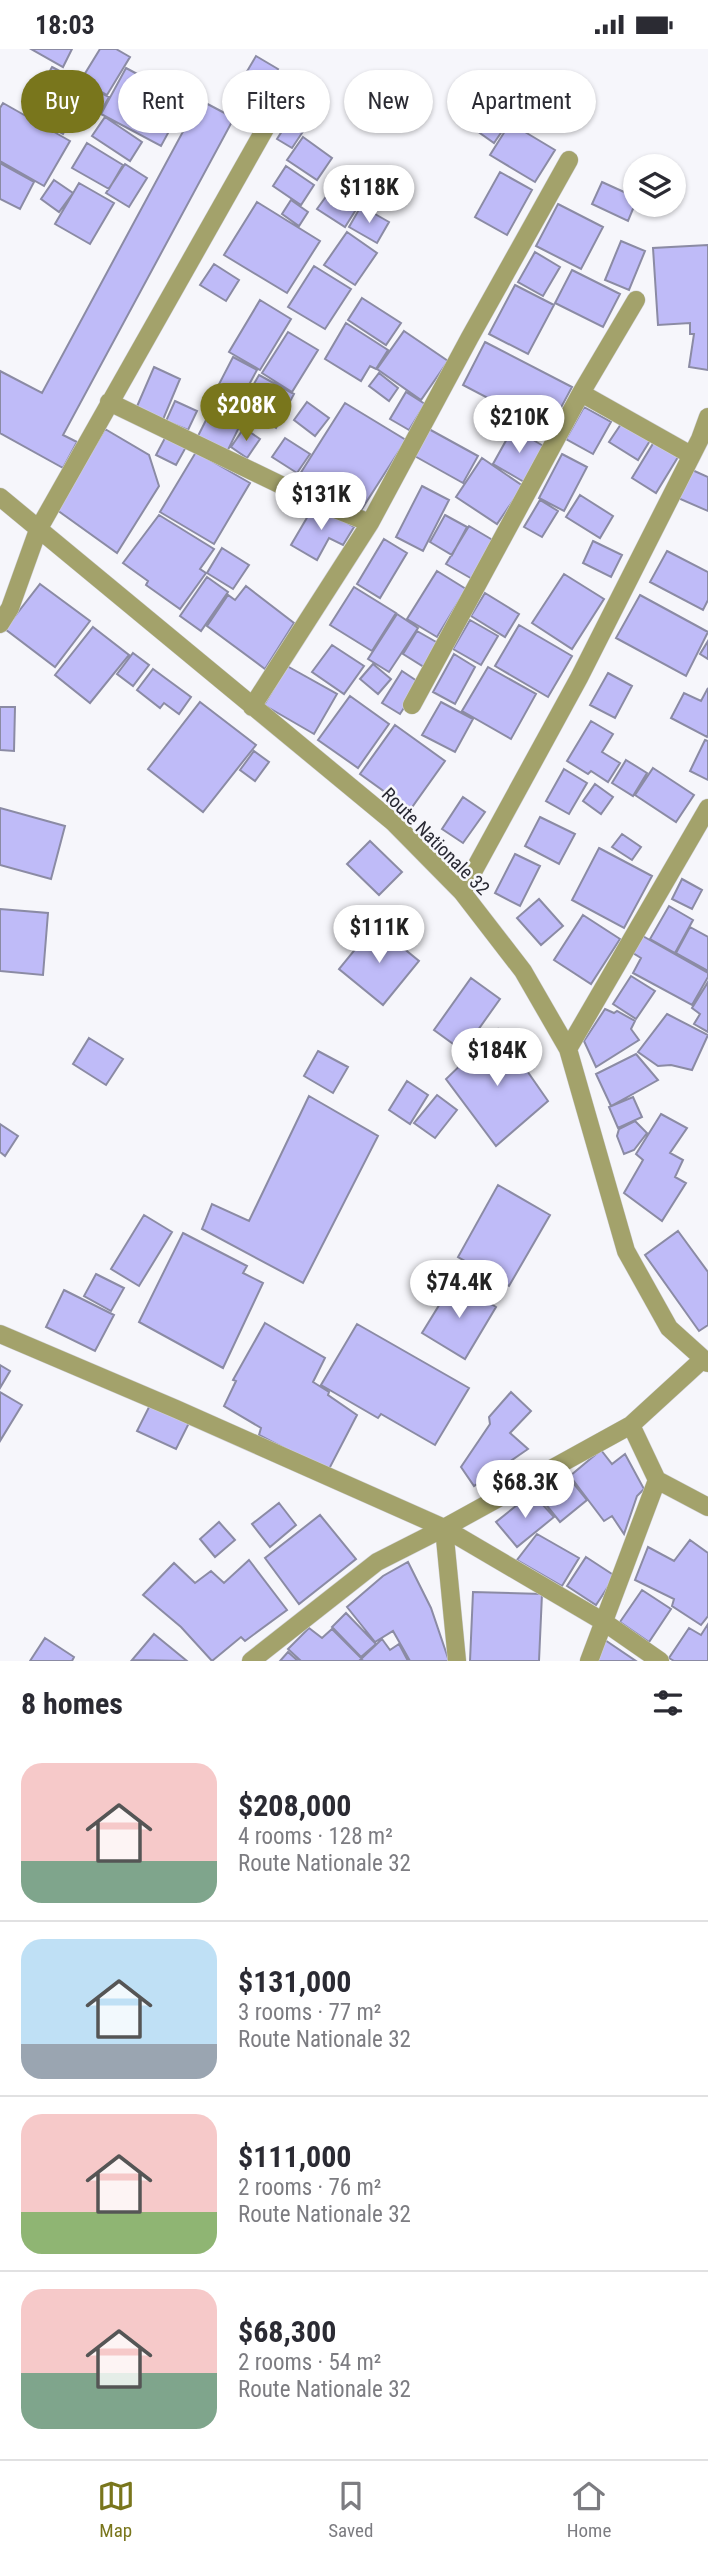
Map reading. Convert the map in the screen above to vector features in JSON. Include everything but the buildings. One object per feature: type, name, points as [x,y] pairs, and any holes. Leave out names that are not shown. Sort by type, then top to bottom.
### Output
[{"type":"street","points":[[0,624],[10,608],[38,530],[262,133]]},
{"type":"street","points":[[252,707],[370,523],[569,159]]},
{"type":"street","points":[[412,705],[581,393],[636,300]]},
{"type":"street","points":[[581,393],[700,446]]},
{"type":"street","points":[[109,402],[310,499],[370,523]]},
{"type":"street","points":[[462,892],[579,678],[700,446],[708,417]]},
{"type":"street","name":"Route Nationale 32","points":[[0,497],[393,822],[462,892],[523,971],[568,1049],[626,1251],[669,1328],[705,1362]]},
{"type":"street","points":[[568,1049],[708,809]]},
{"type":"street","points":[[0,1334],[444,1528],[604,1622],[660,1661]]},
{"type":"street","points":[[251,1661],[377,1562],[631,1425],[705,1362]]},
{"type":"street","points":[[631,1425],[657,1480],[708,1507]]},
{"type":"street","points":[[589,1661],[657,1480]]},
{"type":"street","points":[[444,1528],[457,1661]]}]
